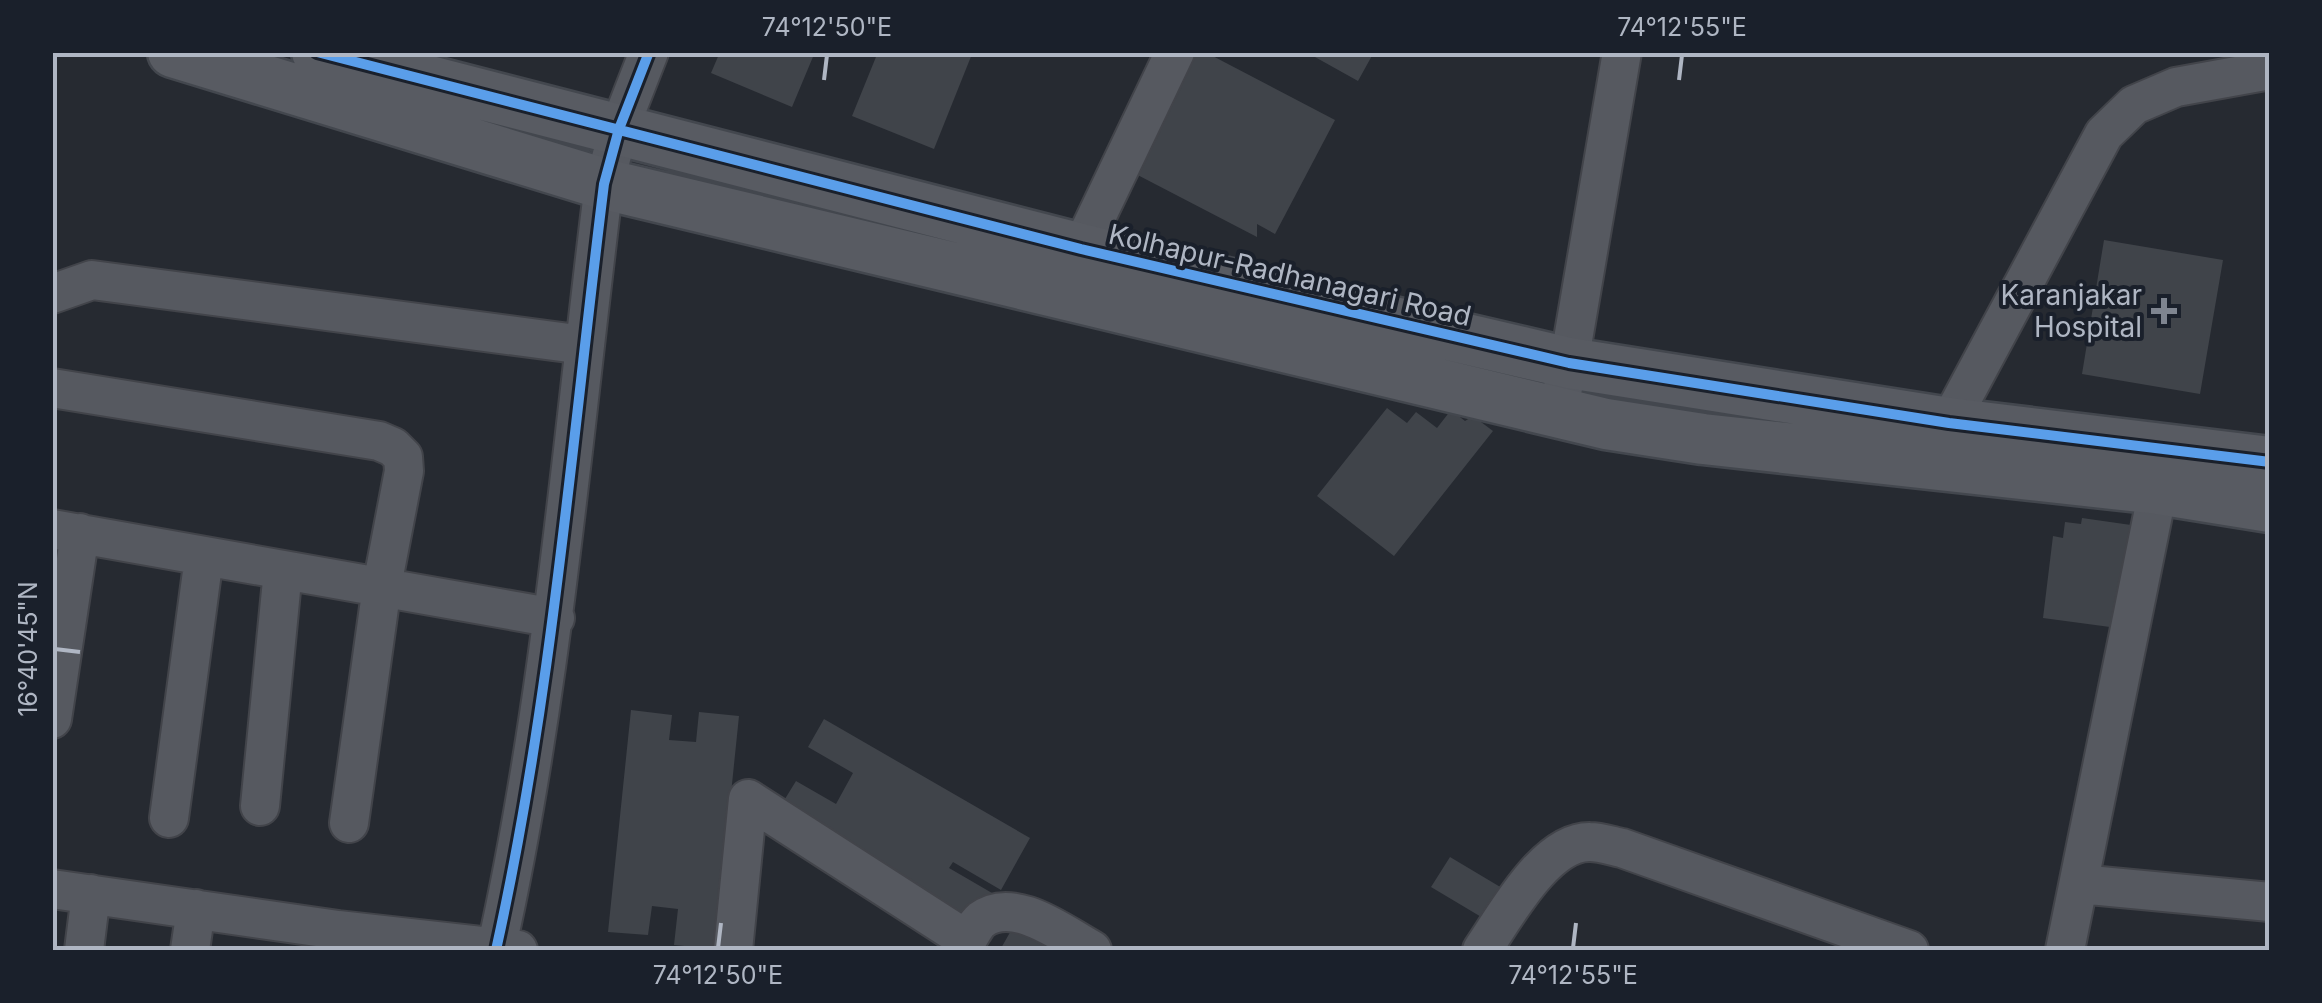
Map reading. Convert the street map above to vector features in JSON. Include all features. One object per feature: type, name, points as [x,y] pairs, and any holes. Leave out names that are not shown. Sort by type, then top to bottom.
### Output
[{"type":"main road","points":[[174,52],[604,184],[1656,434],[2162,469],[2270,507]]},
{"type":"main road","name":"Kolhapur-Radhanagari Road","points":[[317,52],[1081,249],[1569,364],[1949,423],[2162,469],[2270,462]]},
{"type":"street","points":[[52,889],[196,909],[336,940],[504,949],[555,618],[604,184],[619,129],[649,52]]},
{"type":"street","points":[[1081,249],[1175,52]]},
{"type":"street","points":[[1557,412],[1569,364],[1622,52]]},
{"type":"street","points":[[1949,423],[2104,134],[2134,104],[2176,87],[2270,70]]},
{"type":"street","points":[[52,294],[92,280],[584,345]]},
{"type":"street","points":[[52,388],[378,441],[393,447],[403,457],[404,472],[382,586],[349,823]]},
{"type":"street","points":[[2065,950],[2162,469]]},
{"type":"street","points":[[52,719],[66,531],[555,618]]},
{"type":"street","points":[[168,818],[204,557]]},
{"type":"street","points":[[260,806],[283,570]]},
{"type":"street","points":[[733,950],[748,799],[964,945],[982,919],[1004,912],[1028,916],[1092,950]]},
{"type":"street","points":[[1482,950],[1537,872],[1558,852],[1587,842],[1622,848],[1909,950]]},
{"type":"street","points":[[2079,884],[2270,902]]},
{"type":"street","points":[[84,950],[91,894]]},
{"type":"street","points":[[190,950],[196,909]]},
{"type":"building","points":[[720,52],[815,52],[792,107],[711,73]]},
{"type":"building","points":[[878,52],[972,54],[934,149],[852,116]]},
{"type":"building","points":[[1190,52],[1205,52],[1335,120],[1275,234],[1257,224],[1257,237],[1128,170]]},
{"type":"building","points":[[1306,52],[1374,52],[1358,81]]},
{"type":"building","points":[[2104,240],[2223,260],[2200,394],[2082,374]]},
{"type":"building","points":[[1387,408],[1407,423],[1416,412],[1437,428],[1451,410],[1465,421],[1473,416],[1493,431],[1394,556],[1317,496]]},
{"type":"building","points":[[2082,518],[2138,526],[2125,629],[2043,618],[2053,536],[2063,538],[2065,522],[2081,524]]},
{"type":"building","points":[[631,710],[672,715],[669,740],[696,742],[699,712],[739,716],[715,949],[674,945],[678,909],[652,906],[648,935],[608,932]]},
{"type":"building","points":[[824,719],[1030,838],[1001,890],[953,862],[949,868],[992,893],[976,921],[780,807],[796,781],[836,804],[853,773],[808,747]]},
{"type":"building","points":[[1450,857],[1507,891],[1488,921],[1431,887]]},
{"type":"building","points":[[1017,920],[1072,950],[1000,950]]},
{"type":"cycle path","points":[[317,52],[1081,249],[1569,363],[1949,423],[2270,462]]},
{"type":"cycle path","points":[[496,950],[546,664],[604,184],[619,129],[649,52]]},
{"type":"place","name":"Karanjakar Hospital","points":[[2164,311]]}]
